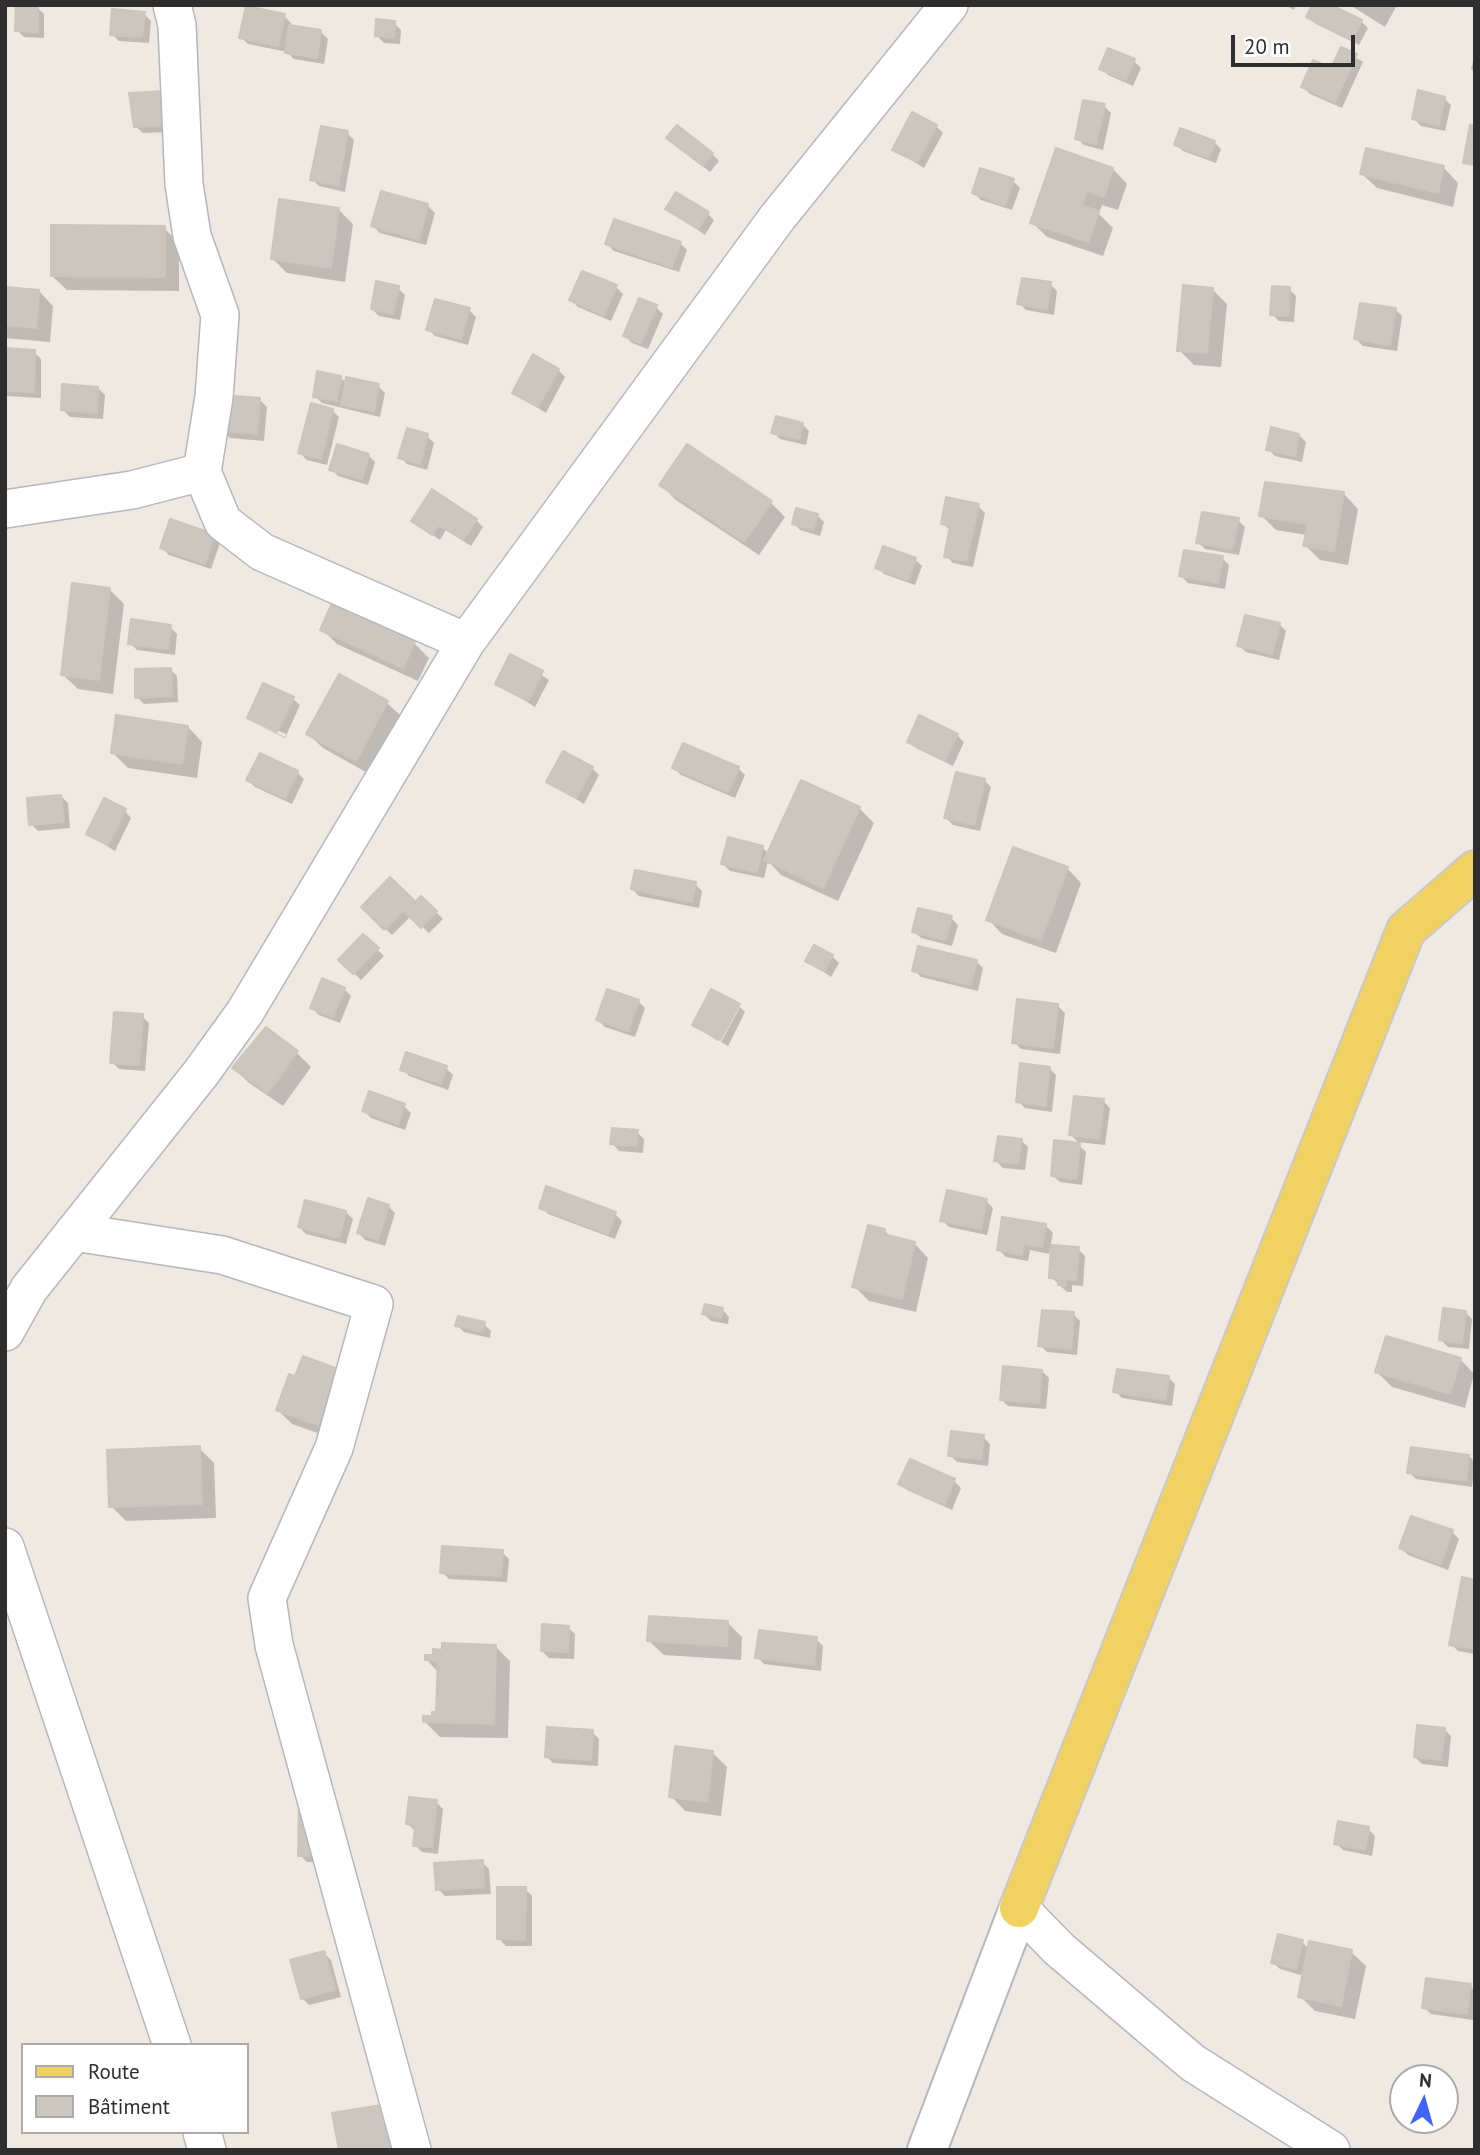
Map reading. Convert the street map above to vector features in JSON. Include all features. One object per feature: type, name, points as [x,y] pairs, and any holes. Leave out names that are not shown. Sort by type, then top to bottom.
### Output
[{"type":"main road","points":[[1019,1908],[1406,930],[1475,870]]},
{"type":"street","points":[[172,5],[177,24],[184,184],[192,236],[220,315],[214,397],[202,472],[223,523],[262,552],[466,642]]},
{"type":"street","points":[[5,1332],[29,1289],[245,1012],[466,642],[777,218],[949,5]]},
{"type":"street","points":[[5,509],[132,490],[202,472]]},
{"type":"street","points":[[75,1233],[222,1255],[374,1304],[334,1448],[267,1598],[274,1645],[412,2150]]},
{"type":"street","points":[[5,1547],[171,2043]]},
{"type":"street","points":[[928,2150],[1019,1908],[1059,1949],[1193,2063],[1331,2150]]},
{"type":"building","points":[[16,5],[38,5],[38,32],[15,31]]},
{"type":"building","points":[[1312,5],[1331,5],[1362,20],[1352,40],[1306,17]]},
{"type":"building","points":[[246,6],[285,14],[278,46],[239,38]]},
{"type":"building","points":[[112,9],[145,12],[142,37],[110,35]]},
{"type":"building","points":[[376,19],[395,21],[394,38],[375,36]]},
{"type":"building","points":[[289,25],[321,30],[317,58],[285,53]]},
{"type":"building","points":[[1341,47],[1357,54],[1335,102],[1301,87],[1313,60],[1331,68]]},
{"type":"building","points":[[1108,48],[1135,59],[1126,80],[1099,69]]},
{"type":"building","points":[[1418,90],[1445,97],[1439,125],[1412,119]]},
{"type":"building","points":[[165,91],[164,125],[134,127],[129,93]]},
{"type":"building","points":[[1083,100],[1105,104],[1096,144],[1075,139]]},
{"type":"building","points":[[912,112],[937,125],[917,162],[892,150]]},
{"type":"building","points":[[677,125],[713,153],[703,166],[666,138]]},
{"type":"building","points":[[1470,125],[1475,125],[1475,165],[1463,163]]},
{"type":"building","points":[[321,126],[348,131],[338,186],[310,180]]},
{"type":"building","points":[[1180,128],[1215,141],[1209,158],[1174,145]]},
{"type":"building","points":[[1056,148],[1113,168],[1104,197],[1087,191],[1082,206],[1099,211],[1088,242],[1030,223]]},
{"type":"building","points":[[1366,148],[1444,166],[1438,193],[1360,174]]},
{"type":"building","points":[[980,168],[1014,179],[1005,205],[972,193]]},
{"type":"building","points":[[381,191],[428,204],[419,240],[371,226]]},
{"type":"building","points":[[676,192],[709,212],[698,229],[665,209]]},
{"type":"building","points":[[279,199],[339,208],[331,268],[271,259]]},
{"type":"building","points":[[614,219],[681,242],[672,267],[605,244]]},
{"type":"building","points":[[51,225],[165,226],[165,277],[51,276]]},
{"type":"building","points":[[582,271],[617,285],[604,315],[569,300]]},
{"type":"building","points":[[1022,278],[1051,282],[1047,309],[1017,304]]},
{"type":"building","points":[[376,281],[399,286],[393,314],[371,309]]},
{"type":"building","points":[[1183,285],[1213,288],[1207,353],[1177,351]]},
{"type":"building","points":[[1272,286],[1290,287],[1288,316],[1270,315]]},
{"type":"building","points":[[5,287],[39,290],[36,328],[5,325]]},
{"type":"building","points":[[639,298],[657,305],[641,343],[623,336]]},
{"type":"building","points":[[435,299],[470,308],[461,339],[426,330]]},
{"type":"building","points":[[1360,303],[1396,308],[1390,345],[1354,339]]},
{"type":"building","points":[[5,348],[35,350],[34,392],[5,391]]},
{"type":"building","points":[[533,354],[559,369],[538,407],[512,393]]},
{"type":"building","points":[[317,371],[341,376],[337,401],[313,397]]},
{"type":"building","points":[[346,377],[379,384],[374,411],[341,405]]},
{"type":"building","points":[[62,384],[98,387],[97,413],[61,410]]},
{"type":"building","points":[[223,395],[260,398],[257,434],[221,431]]},
{"type":"building","points":[[311,403],[333,409],[321,459],[298,453]]},
{"type":"building","points":[[776,416],[803,423],[799,439],[771,433]]},
{"type":"building","points":[[1271,427],[1299,434],[1295,456],[1266,450]]},
{"type":"building","points":[[407,428],[428,434],[420,464],[398,458]]},
{"type":"building","points":[[337,444],[369,454],[362,479],[329,470]]},
{"type":"building","points":[[687,444],[772,501],[744,542],[659,485]]},
{"type":"building","points":[[1265,482],[1344,492],[1334,551],[1303,546],[1308,524],[1259,516]]},
{"type":"building","points":[[432,489],[477,519],[463,540],[439,525],[432,535],[411,521]]},
{"type":"building","points":[[946,497],[979,504],[966,561],[944,557],[950,526],[941,524]]},
{"type":"building","points":[[796,508],[818,514],[813,530],[792,524]]},
{"type":"building","points":[[1202,512],[1239,518],[1232,549],[1196,543]]},
{"type":"building","points":[[170,519],[214,534],[205,564],[160,548]]},
{"type":"building","points":[[883,546],[916,558],[908,580],[875,568]]},
{"type":"building","points":[[1184,550],[1223,556],[1218,583],[1179,576]]},
{"type":"building","points":[[72,583],[110,588],[99,680],[61,675]]},
{"type":"building","points":[[332,603],[415,641],[403,668],[320,630]]},
{"type":"building","points":[[1245,615],[1280,623],[1272,654],[1237,646]]},
{"type":"building","points":[[131,619],[171,625],[168,649],[128,644]]},
{"type":"building","points":[[510,654],[543,671],[528,701],[495,684]]},
{"type":"building","points":[[171,668],[172,696],[135,698],[135,669]]},
{"type":"building","points":[[339,674],[388,701],[356,761],[306,734]]},
{"type":"building","points":[[263,683],[294,697],[277,732],[247,718]]},
{"type":"building","points":[[116,715],[188,726],[182,764],[111,753]]},
{"type":"building","points":[[919,715],[958,734],[945,760],[907,742]]},
{"type":"building","points":[[683,743],[739,767],[728,792],[672,768]]},
{"type":"building","points":[[563,751],[593,767],[576,798],[546,782]]},
{"type":"building","points":[[260,753],[298,771],[285,798],[246,780]]},
{"type":"building","points":[[956,772],[985,779],[974,825],[944,818]]},
{"type":"building","points":[[801,780],[860,807],[823,888],[764,860]]},
{"type":"building","points":[[61,795],[64,822],[29,825],[27,798]]},
{"type":"building","points":[[104,798],[126,809],[108,845],[86,834]]},
{"type":"building","points":[[728,837],[763,846],[757,872],[721,864]]},
{"type":"building","points":[[1013,847],[1068,867],[1041,940],[986,920]]},
{"type":"building","points":[[635,870],[696,882],[692,902],[631,889]]},
{"type":"building","points":[[390,877],[414,900],[384,930],[361,907]]},
{"type":"building","points":[[421,896],[437,911],[421,928],[405,912]]},
{"type":"building","points":[[918,908],[952,916],[946,940],[912,932]]},
{"type":"building","points":[[363,934],[379,948],[353,974],[338,960]]},
{"type":"building","points":[[814,945],[833,955],[824,971],[805,961]]},
{"type":"building","points":[[918,946],[977,960],[971,985],[912,971]]},
{"type":"building","points":[[322,978],[345,988],[333,1017],[310,1008]]},
{"type":"building","points":[[607,989],[639,1000],[628,1031],[596,1020]]},
{"type":"building","points":[[711,989],[740,1004],[720,1040],[692,1025]]},
{"type":"building","points":[[1017,999],[1058,1004],[1053,1048],[1012,1043]]},
{"type":"building","points":[[114,1012],[143,1014],[139,1065],[110,1063]]},
{"type":"building","points":[[266,1027],[298,1051],[268,1093],[232,1068]]},
{"type":"building","points":[[406,1052],[447,1066],[441,1084],[400,1070]]},
{"type":"building","points":[[1020,1063],[1050,1067],[1045,1106],[1016,1102]]},
{"type":"building","points":[[369,1091],[405,1104],[398,1124],[362,1111]]},
{"type":"building","points":[[1074,1096],[1104,1099],[1099,1139],[1069,1135]]},
{"type":"building","points":[[612,1128],[638,1130],[636,1146],[610,1144]]},
{"type":"building","points":[[998,1136],[1022,1139],[1018,1164],[994,1161]]},
{"type":"building","points":[[1054,1140],[1080,1143],[1076,1179],[1051,1176]]},
{"type":"building","points":[[546,1186],[616,1212],[608,1234],[539,1208]]},
{"type":"building","points":[[947,1190],[987,1199],[981,1229],[940,1221]]},
{"type":"building","points":[[368,1198],[389,1205],[378,1240],[357,1233]]},
{"type":"building","points":[[305,1200],[346,1211],[339,1238],[298,1227]]},
{"type":"building","points":[[1002,1217],[1046,1224],[1042,1247],[1023,1244],[1022,1255],[997,1250]]},
{"type":"building","points":[[868,1225],[885,1229],[884,1234],[915,1242],[902,1299],[852,1287]]},
{"type":"building","points":[[1051,1245],[1079,1247],[1076,1280],[1066,1279],[1065,1286],[1058,1285],[1059,1279],[1049,1278]]},
{"type":"building","points":[[705,1304],[723,1308],[721,1318],[702,1314]]},
{"type":"building","points":[[1443,1308],[1466,1311],[1462,1343],[1439,1340]]},
{"type":"building","points":[[1042,1310],[1074,1312],[1071,1349],[1038,1346]]},
{"type":"building","points":[[458,1316],[485,1322],[483,1332],[455,1326]]},
{"type":"building","points":[[1386,1336],[1461,1358],[1450,1394],[1375,1372]]},
{"type":"building","points":[[303,1356],[338,1369],[318,1425],[276,1410],[289,1374],[295,1376]]},
{"type":"building","points":[[1003,1366],[1042,1370],[1039,1403],[1000,1400]]},
{"type":"building","points":[[1117,1369],[1169,1376],[1165,1400],[1113,1392]]},
{"type":"building","points":[[951,1431],[984,1435],[981,1459],[948,1456]]},
{"type":"building","points":[[200,1446],[202,1504],[109,1507],[107,1450]]},
{"type":"building","points":[[1411,1447],[1469,1455],[1466,1481],[1407,1473]]},
{"type":"building","points":[[910,1459],[955,1479],[944,1505],[898,1484]]},
{"type":"building","points":[[1411,1516],[1453,1530],[1441,1564],[1399,1548]]},
{"type":"building","points":[[442,1546],[503,1550],[501,1576],[440,1573]]},
{"type":"building","points":[[1462,1577],[1475,1580],[1475,1649],[1449,1645]]},
{"type":"building","points":[[649,1616],[728,1621],[727,1646],[647,1641]]},
{"type":"building","points":[[542,1624],[569,1626],[568,1652],[541,1651]]},
{"type":"building","points":[[759,1630],[817,1637],[814,1665],[755,1658]]},
{"type":"building","points":[[442,1643],[496,1645],[494,1724],[423,1722],[423,1716],[432,1716],[432,1712],[436,1712],[438,1661],[425,1660],[425,1655],[433,1655],[433,1649],[442,1650]]},
{"type":"building","points":[[1417,1725],[1445,1728],[1441,1760],[1414,1757]]},
{"type":"building","points":[[547,1727],[593,1730],[591,1760],[545,1757]]},
{"type":"building","points":[[675,1746],[713,1751],[707,1802],[669,1797]]},
{"type":"building","points":[[409,1797],[437,1800],[432,1847],[413,1846],[415,1825],[406,1824]]},
{"type":"building","points":[[299,1798],[320,1856],[298,1856]]},
{"type":"building","points":[[1338,1821],[1369,1827],[1365,1850],[1334,1844]]},
{"type":"building","points":[[483,1860],[484,1887],[436,1890],[434,1863]]},
{"type":"building","points":[[497,1887],[526,1887],[525,1940],[497,1939]]},
{"type":"building","points":[[1278,1934],[1303,1940],[1296,1969],[1271,1963]]},
{"type":"building","points":[[1309,1941],[1352,1950],[1341,2006],[1298,1997]]},
{"type":"building","points":[[324,1951],[335,1990],[301,1999],[290,1960]]},
{"type":"building","points":[[1426,1978],[1471,1984],[1467,2014],[1422,2008]]},
{"type":"building","points":[[388,2104],[396,2150],[339,2150],[332,2113]]}]
